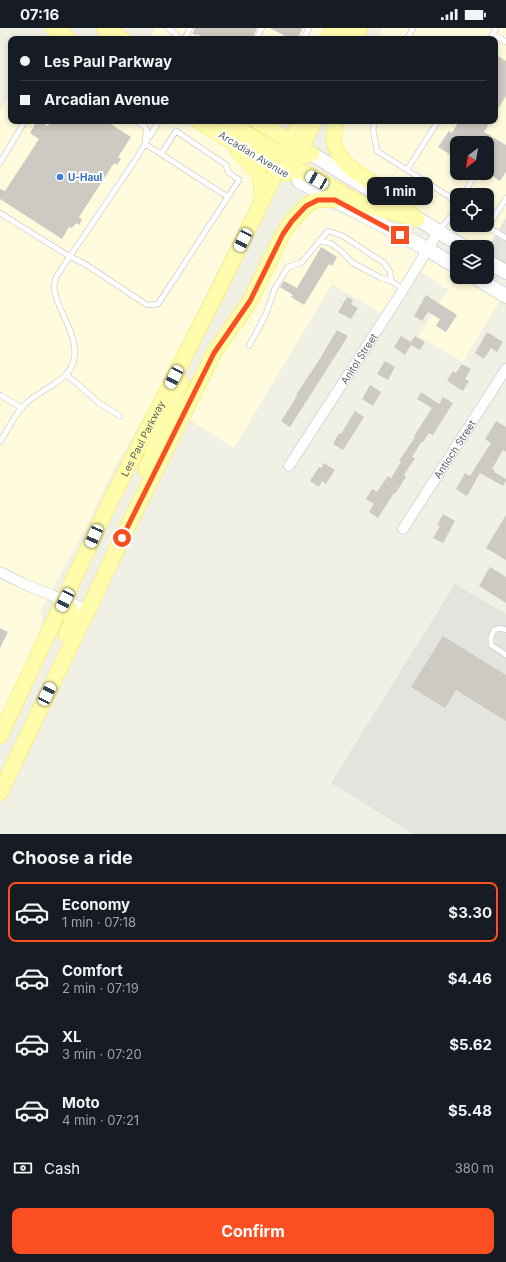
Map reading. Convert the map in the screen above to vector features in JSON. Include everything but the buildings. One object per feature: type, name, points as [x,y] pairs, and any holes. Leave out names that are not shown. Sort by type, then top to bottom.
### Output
[{"type":"main road","points":[[53,28],[65,36]]},
{"type":"main road","points":[[104,28],[117,36]]},
{"type":"main road","name":"Arcadian Avenue","points":[[203,124],[224,137],[294,162],[417,219],[452,240]]},
{"type":"main road","points":[[231,124],[294,162],[303,172],[359,202],[417,219]]},
{"type":"main road","name":"Arcadian Avenue","points":[[260,124],[294,162],[335,200],[450,263]]},
{"type":"main road","name":"Les Paul Parkway","points":[[0,736],[109,504],[217,293],[262,200],[294,162],[300,124]]},
{"type":"main road","points":[[294,162],[313,124]]},
{"type":"main road","points":[[335,124],[334,139],[342,160],[349,167],[394,196],[417,219]]},
{"type":"main road","points":[[224,137],[256,171],[261,179],[262,200]]},
{"type":"main road","points":[[0,793],[129,524],[214,353],[250,301],[283,234],[292,221],[310,203],[318,200],[335,200]]},
{"type":"main road","points":[[359,213],[391,221],[421,237],[429,236],[438,232]]},
{"type":"main road","points":[[494,265],[506,272]]},
{"type":"main road","points":[[486,284],[506,296]]},
{"type":"main road","points":[[129,524],[131,506],[217,293]]},
{"type":"main road","points":[[0,785],[14,740],[73,617],[65,600]]},
{"type":"street","name":"Anitol Street","points":[[289,466],[404,289],[438,232]]},
{"type":"street","name":"Antioch Street","points":[[403,529],[506,369]]},
{"type":"street","points":[[0,572],[22,583],[88,610]]},
{"type":"lane","points":[[168,28],[177,36]]},
{"type":"lane","points":[[0,163],[23,124]]},
{"type":"lane","points":[[141,124],[147,130],[145,144]]},
{"type":"lane","points":[[0,442],[22,408],[30,399],[67,375],[72,368],[74,360],[74,343],[54,288],[56,277],[134,162],[157,124]]},
{"type":"lane","points":[[375,124],[373,130],[377,151],[450,197]]},
{"type":"lane","points":[[407,170],[436,124]]},
{"type":"lane","points":[[0,213],[69,256],[85,264],[147,305],[158,304],[239,180],[228,172],[226,165],[176,131],[161,154]]},
{"type":"lane","points":[[145,144],[228,197]]},
{"type":"lane","points":[[494,215],[506,198]]},
{"type":"lane","points":[[438,232],[450,217]]},
{"type":"lane","points":[[249,346],[266,314],[275,288],[288,268],[301,263],[328,231],[343,236],[384,263],[390,272],[391,281]]},
{"type":"lane","points":[[494,231],[506,238]]},
{"type":"lane","points":[[319,241],[330,243],[353,263],[381,278],[391,281],[404,289]]},
{"type":"lane","points":[[67,375],[99,403],[120,416]]},
{"type":"lane","points":[[0,395],[22,408]]},
{"type":"lane","points":[[506,630],[500,628],[494,630],[491,637],[491,645],[506,655]]},
{"type":"shaded area","points":[[155,28],[327,28],[323,36],[151,36]]},
{"type":"shaded area","points":[[383,28],[506,28],[506,218],[493,240],[462,240],[455,236],[355,167],[340,144],[344,124],[498,124],[498,36],[379,36]]},
{"type":"shaded area","points":[[8,98],[8,124],[192,124],[222,142],[255,177],[255,196],[154,400],[115,467],[88,523],[41,610],[43,622],[39,635],[0,717],[0,111]]},
{"type":"shaded area","points":[[320,205],[363,223],[450,271],[450,284],[474,284],[501,299],[463,362],[419,336],[448,290],[421,272],[412,268],[383,314],[332,284],[234,448],[190,420],[221,357],[302,213]]},
{"type":"shaded area","points":[[506,218],[506,266],[494,258],[494,240],[493,240]]},
{"type":"shaded area","points":[[455,584],[506,614],[506,834],[414,834],[331,783]]},
{"type":"place","name":"U-Haul","points":[[60,177]]},
{"type":"route","points":[[122,538],[214,353],[250,301],[283,234],[292,221],[310,203],[318,200],[335,200],[400,235]]}]
